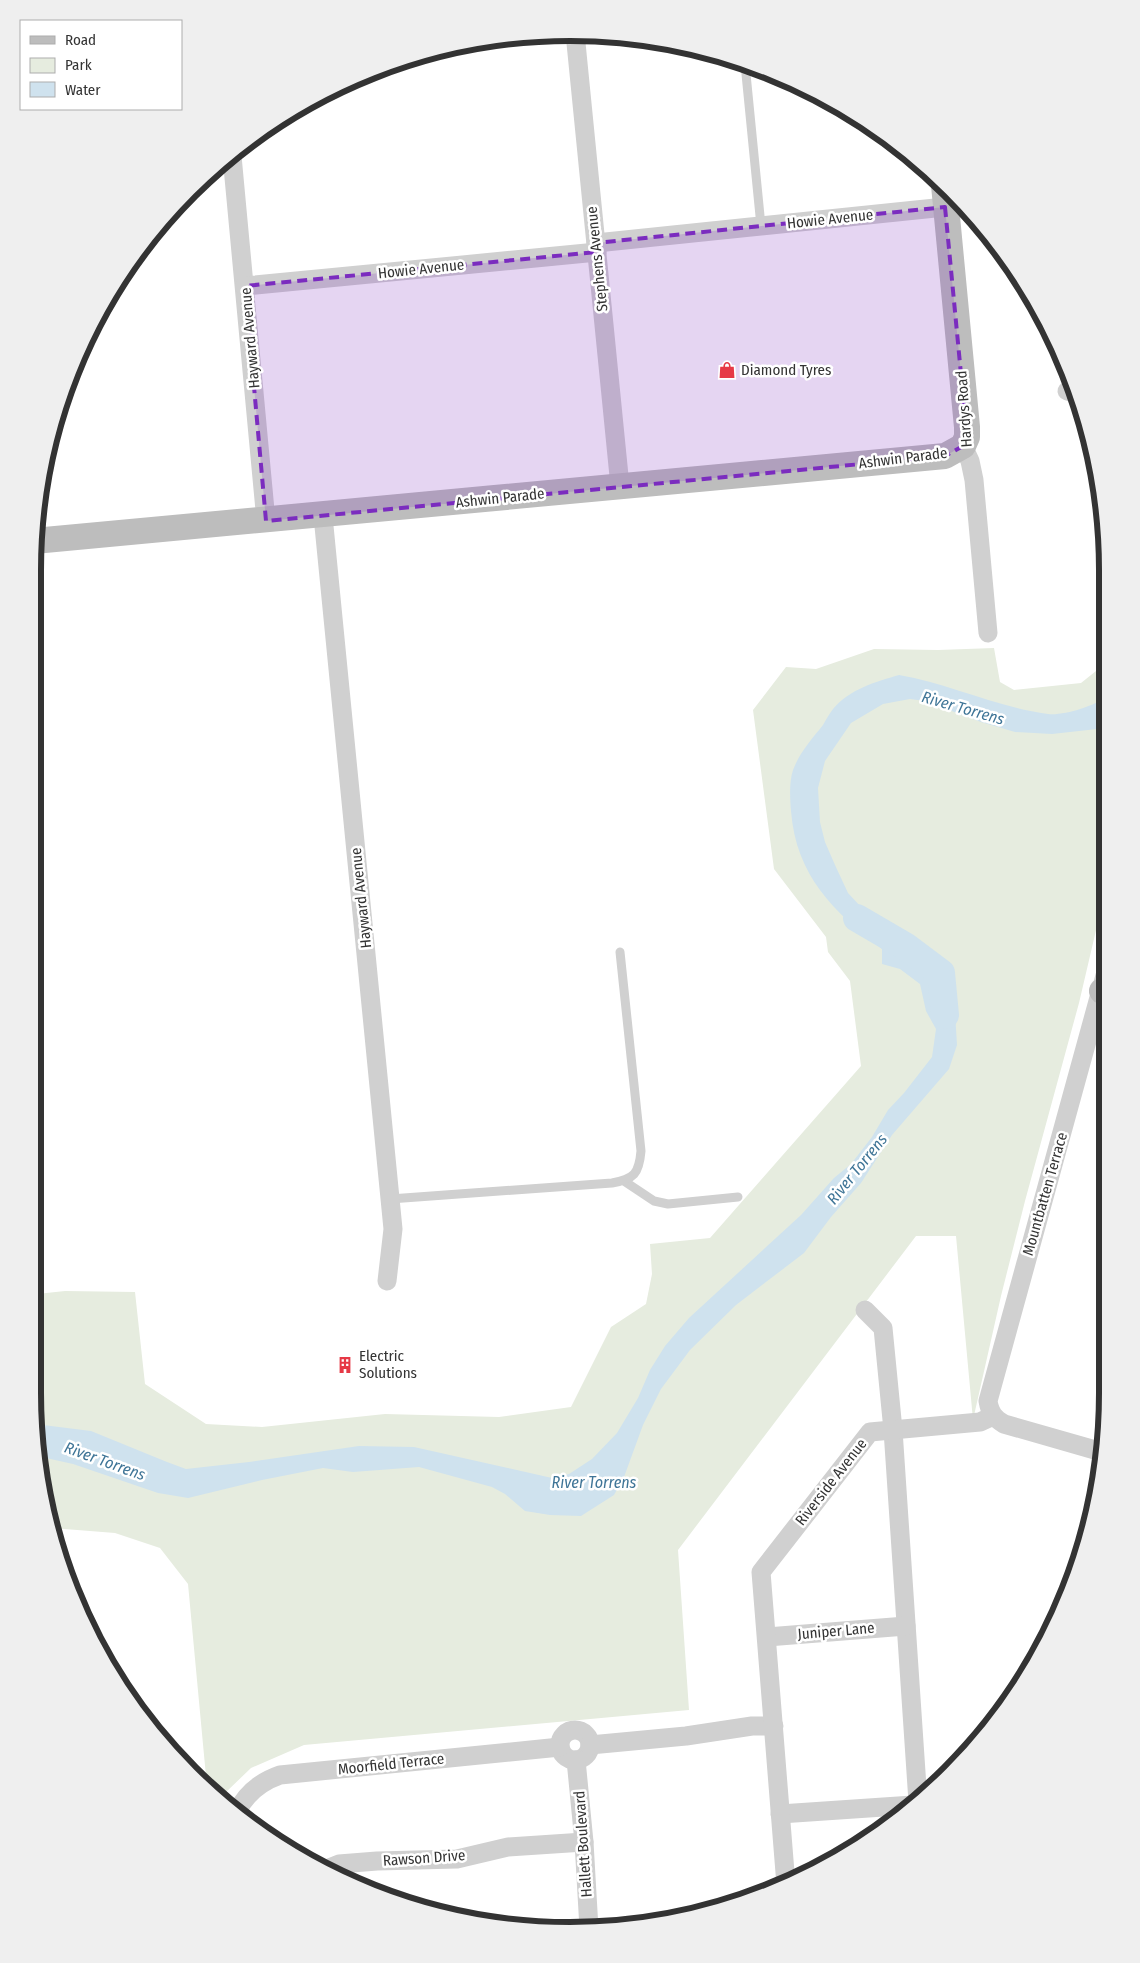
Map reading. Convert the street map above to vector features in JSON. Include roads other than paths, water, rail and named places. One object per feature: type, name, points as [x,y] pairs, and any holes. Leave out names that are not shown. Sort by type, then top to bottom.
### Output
[{"type":"street","name":"Stephens Avenue","points":[[576,41],[620,486]]},
{"type":"street","name":"Hayward Avenue","points":[[233,163],[266,521]]},
{"type":"street","name":"Howie Avenue","points":[[245,286],[596,247],[761,226],[944,196]]},
{"type":"street","name":"Hardys Road","points":[[944,196],[967,427],[967,437],[963,446],[970,461],[974,480],[988,633]]},
{"type":"street","name":"Ashwin Parade","points":[[42,540],[324,516],[945,456],[963,446]]},
{"type":"street","name":"Hayward Avenue","points":[[324,516],[393,1229],[387,1281]]},
{"type":"street","name":"Mountbatten Terrace","points":[[993,1416],[988,1401],[989,1392],[1099,1006]]},
{"type":"street","points":[[865,1310],[883,1328],[893,1430],[917,1792]]},
{"type":"street","name":"Riverside Avenue","points":[[785,1876],[761,1572],[870,1432],[980,1422],[993,1416]]},
{"type":"street","points":[[993,1416],[1011,1427],[1095,1450]]},
{"type":"street","name":"Juniper Lane","points":[[767,1637],[906,1626]]},
{"type":"street","points":[[590,1745],[686,1736],[752,1726],[774,1726]]},
{"type":"street","points":[[576,1730],[586,1735],[590,1745],[586,1755],[576,1760],[565,1757],[560,1748],[560,1741],[564,1735],[569,1731],[576,1730]]},
{"type":"street","name":"Moorfield Terrace","points":[[240,1806],[256,1787],[266,1780],[280,1775],[560,1748]]},
{"type":"street","name":"Hallett Boulevard","points":[[576,1760],[584,1842],[589,1921]]},
{"type":"street","points":[[780,1814],[900,1806]]},
{"type":"street","name":"Rawson Drive","points":[[334,1866],[377,1860],[457,1858],[508,1847],[584,1842]]},
{"type":"lane","points":[[746,71],[761,226]]},
{"type":"lane","points":[[749,110],[760,109]]},
{"type":"lane","points":[[390,1199],[602,1184],[624,1181],[635,1175],[640,1164],[641,1151],[620,952]]},
{"type":"lane","points":[[624,1181],[654,1202],[668,1204],[738,1198]]},
{"type":"water","name":"River Torrens","points":[[899,675],[1029,711],[1048,714],[1078,710],[1099,701],[1099,728],[1052,734],[1015,732],[981,722],[925,701],[910,699],[883,704],[851,723],[825,761],[818,788],[820,822],[825,842],[848,893],[897,945],[946,981],[954,996],[957,1045],[949,1069],[892,1135],[861,1183],[831,1217],[804,1253],[736,1305],[690,1350],[661,1389],[643,1425],[624,1477],[614,1495],[581,1516],[550,1515],[525,1511],[505,1494],[492,1487],[419,1467],[353,1472],[323,1468],[262,1480],[188,1498],[158,1493],[73,1464],[46,1458],[42,1424],[91,1431],[186,1469],[359,1446],[414,1447],[552,1478],[569,1474],[592,1459],[617,1433],[638,1398],[650,1370],[665,1346],[689,1318],[801,1215],[834,1178],[851,1164],[872,1137],[888,1110],[932,1057],[936,1029],[926,1011],[920,984],[900,969],[882,964],[882,949],[833,906],[809,873],[794,834],[790,785],[793,770],[802,752],[840,702],[855,691]]},
{"type":"waterway","name":"River Torrens","points":[[857,918],[905,946],[941,973],[945,1015]]},
{"type":"place","name":"Diamond Tyres","points":[[727,370]]},
{"type":"place","name":"Electric Solutions","points":[[345,1365]]}]
